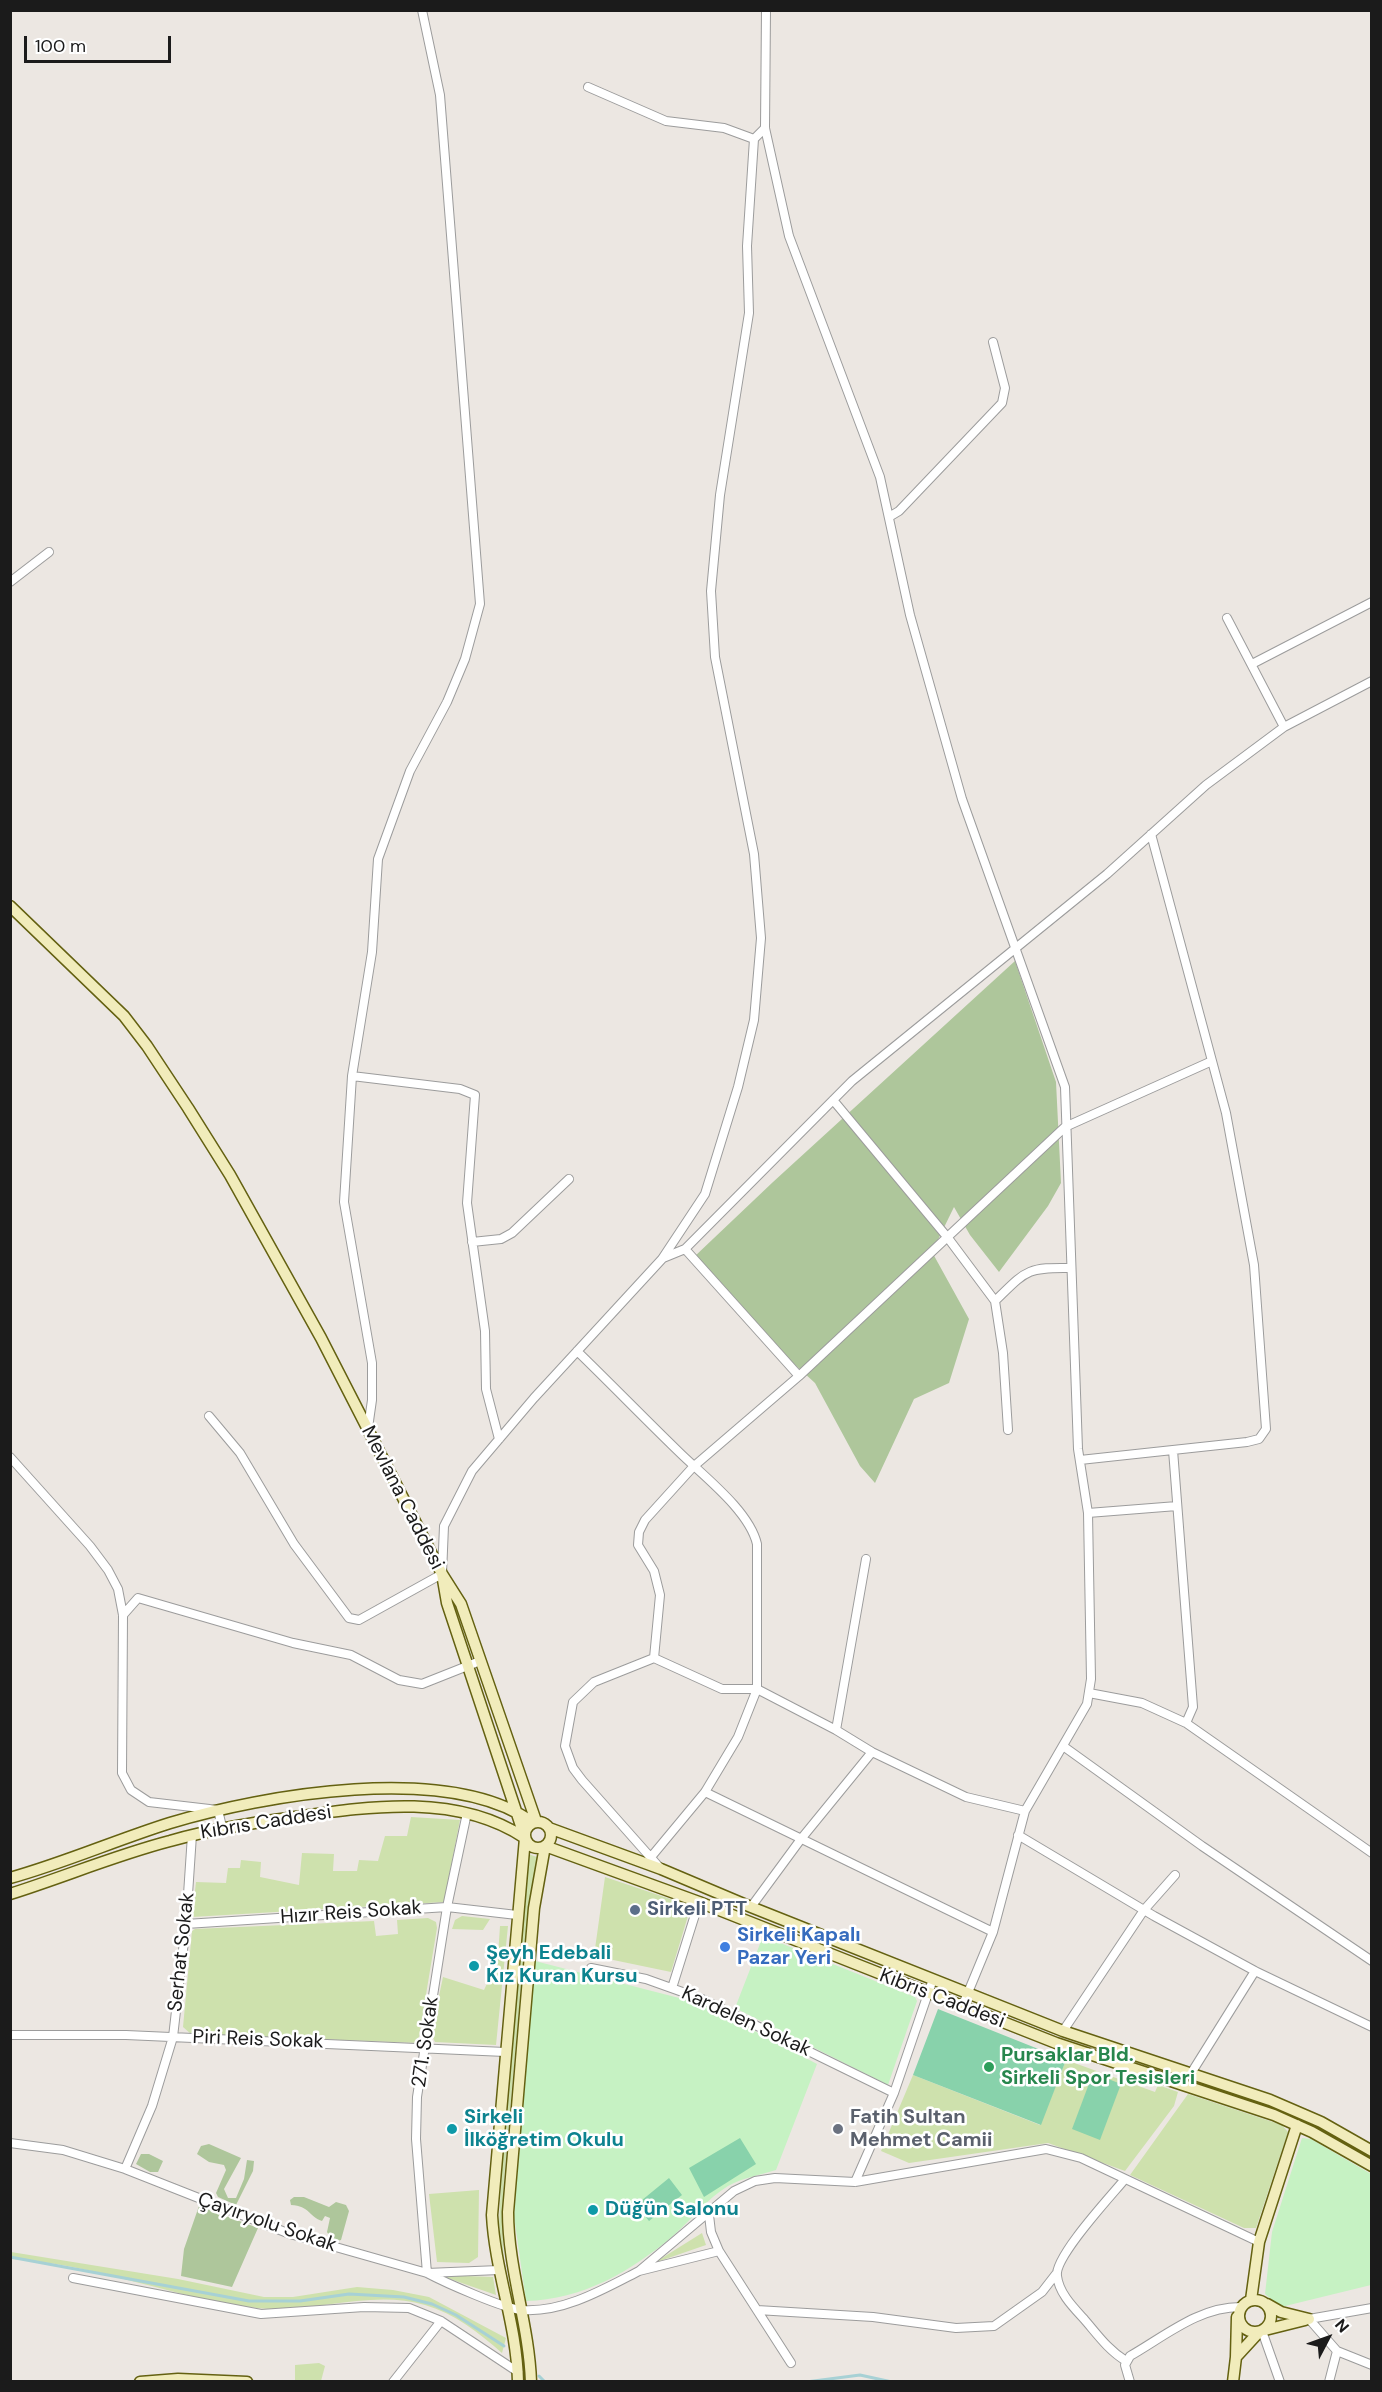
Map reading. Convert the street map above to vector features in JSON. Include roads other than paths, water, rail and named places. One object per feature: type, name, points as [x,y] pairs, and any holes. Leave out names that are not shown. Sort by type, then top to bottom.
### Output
[{"type":"street","points":[[368,1428],[372,1400],[372,1363],[344,1202],[352,1076],[372,952],[378,859],[410,771],[447,702],[465,658],[480,604],[440,95],[422,10]]},
{"type":"street","points":[[766,10],[765,128],[789,236],[880,477],[910,615],[962,799],[1065,1087],[1080,1460],[1088,1513],[1091,1679],[1088,1704],[1025,1811],[993,1932],[962,2007]]},
{"type":"street","points":[[588,87],[666,121],[724,128],[754,139]]},
{"type":"street","points":[[534,1822],[461,1604],[442,1574],[444,1526],[472,1471],[577,1351],[662,1259],[705,1194],[738,1087],[754,1020],[761,938],[754,854],[715,657],[711,591],[720,495],[749,314],[747,246],[754,139],[765,128]]},
{"type":"street","points":[[889,517],[899,511],[1002,403],[1005,388],[993,342]]},
{"type":"street","points":[[10,582],[49,552]]},
{"type":"street","points":[[1252,664],[1371,602]]},
{"type":"street","points":[[1227,618],[1284,727]]},
{"type":"street","points":[[662,1259],[686,1249],[832,1100],[1107,873],[1206,785],[1284,727],[1371,681]]},
{"type":"street","points":[[1080,1460],[1247,1443],[1259,1439],[1266,1429],[1254,1265],[1226,1113],[1151,834]]},
{"type":"street","name":"Mevlana Caddesi","points":[[10,906],[94,985],[147,1046],[230,1175],[368,1428],[442,1574],[443,1589],[466,1666],[525,1838],[504,2052],[492,2215],[499,2270],[513,2330],[518,2373]]},
{"type":"street","points":[[654,1658],[660,1604],[659,1586],[654,1571],[641,1552],[639,1532],[645,1520],[693,1467],[799,1376],[1065,1127],[1212,1061]]},
{"type":"street","points":[[352,1076],[460,1089],[475,1095],[467,1203],[485,1331],[486,1389],[499,1439]]},
{"type":"street","points":[[832,1100],[948,1238],[995,1301],[1003,1353],[1008,1431]]},
{"type":"street","points":[[472,1242],[501,1239],[512,1233],[569,1179]]},
{"type":"street","points":[[686,1249],[799,1376]]},
{"type":"street","points":[[995,1301],[1025,1272],[1040,1267],[1071,1268]]},
{"type":"street","points":[[577,1351],[744,1518],[755,1538],[756,1689],[738,1737],[705,1792],[651,1857]]},
{"type":"street","points":[[209,1416],[240,1454],[294,1544],[349,1618],[359,1620],[442,1574]]},
{"type":"street","points":[[1173,1450],[1193,1707],[1186,1723]]},
{"type":"street","points":[[10,1457],[108,1570],[118,1589],[123,1615],[122,1773],[131,1790],[148,1802],[218,1810]]},
{"type":"street","points":[[1088,1513],[1177,1506]]},
{"type":"street","points":[[836,1730],[866,1559]]},
{"type":"street","points":[[123,1615],[138,1598],[293,1643],[351,1655],[399,1680],[422,1684],[480,1661]]},
{"type":"street","points":[[661,1869],[582,1780],[573,1768],[565,1746],[573,1702],[585,1688],[654,1658],[722,1689],[756,1689],[836,1730],[872,1752],[966,1797],[1025,1811]]},
{"type":"street","points":[[1089,1693],[1142,1703],[1186,1723],[1371,1853]]},
{"type":"street","points":[[1063,1746],[1202,1846],[1371,1961]]},
{"type":"street","points":[[751,1907],[801,1839],[872,1752]]},
{"type":"street","points":[[10,1878],[169,1824],[218,1810],[268,1801],[378,1789],[443,1792],[484,1799],[516,1810],[534,1822],[544,1822],[551,1836],[544,1846],[533,1918],[508,2212],[511,2255],[529,2347],[531,2382]]},
{"type":"street","points":[[705,1792],[993,1932]]},
{"type":"street","name":"Kıbrıs Caddesi","points":[[10,1893],[222,1827],[386,1806],[467,1813],[510,1828],[525,1838]]},
{"type":"street","points":[[218,1810],[222,1827]]},
{"type":"street","name":"271. Sokak","points":[[428,2273],[416,2139],[423,2047],[447,1907],[467,1813]]},
{"type":"street","points":[[534,1822],[525,1830],[525,1838],[532,1847],[544,1846]]},
{"type":"street","points":[[549,1828],[661,1869],[1063,2031],[1254,2094],[1295,2110],[1371,2151]]},
{"type":"street","name":"Serhat Sokak","points":[[125,2169],[152,2106],[173,2037],[186,1924],[192,1835]]},
{"type":"street","points":[[1018,1835],[1144,1910],[1255,1971],[1371,2025]]},
{"type":"street","name":"Kıbrıs Caddesi","points":[[544,1846],[699,1902],[1056,2043],[1246,2105],[1297,2125],[1371,2166]]},
{"type":"street","points":[[1063,2031],[1144,1910],[1175,1875]]},
{"type":"street","points":[[672,1988],[699,1902]]},
{"type":"street","name":"Hızır Reis Sokak","points":[[186,1924],[447,1907],[517,1915]]},
{"type":"street","name":"Kardelen Sokak","points":[[591,1968],[672,1988],[734,2014],[894,2093]]},
{"type":"street","points":[[1190,2074],[1255,1971]]},
{"type":"street","points":[[855,2182],[894,2093],[933,1979]]},
{"type":"street","name":"Piri Reis Sokak","points":[[10,2035],[173,2037],[504,2052]]},
{"type":"street","points":[[1233,2382],[1244,2306],[1260,2242],[1297,2125]]},
{"type":"street","name":"Çayıryolu Sokak","points":[[10,2143],[63,2150],[125,2169],[290,2234],[428,2273],[506,2306],[522,2310]]},
{"type":"street","points":[[639,2271],[709,2215],[734,2191],[755,2181],[776,2178],[855,2182],[1046,2150],[1063,2152],[1260,2242]]},
{"type":"street","points":[[757,2310],[873,2317],[956,2328],[994,2326],[1042,2292],[1056,2274],[1067,2250],[1125,2179]]},
{"type":"street","points":[[709,2215],[711,2232],[719,2251],[791,2363]]},
{"type":"street","points":[[522,2310],[571,2302],[639,2271],[719,2251]]},
{"type":"street","points":[[428,2273],[499,2270]]},
{"type":"street","points":[[1056,2274],[1060,2289],[1076,2310],[1112,2352],[1126,2361]]},
{"type":"street","points":[[73,2278],[261,2314],[399,2307],[423,2312],[441,2321],[518,2373]]},
{"type":"street","points":[[1236,2357],[1262,2331],[1272,2317],[1266,2303]]},
{"type":"street","points":[[1130,2382],[1125,2368],[1126,2361],[1203,2313],[1226,2307],[1266,2303],[1276,2310],[1309,2319],[1337,2350],[1371,2365]]},
{"type":"street","points":[[1244,2306],[1243,2328],[1262,2331],[1309,2319],[1371,2308]]},
{"type":"street","points":[[393,2382],[441,2321]]},
{"type":"street","points":[[1262,2331],[1280,2382]]},
{"type":"street","points":[[1329,2382],[1337,2350]]},
{"type":"street","points":[[140,2382],[166,2379],[247,2382]]},
{"type":"waterway","points":[[10,2257],[249,2301],[300,2301],[349,2294],[404,2297],[432,2304],[456,2315],[504,2346]]},
{"type":"waterway","points":[[806,2382],[860,2375],[892,2382]]},
{"type":"waterway","points":[[539,2376],[545,2382]]},
{"type":"place","name":"Sirkeli PTT","points":[[635,1910]]},
{"type":"place","name":"Sirkeli Kapalı Pazar Yeri","points":[[725,1947]]},
{"type":"place","name":"Şeyh Edebali Kız Kuran Kursu","points":[[474,1966]]},
{"type":"place","name":"Pursaklar Bld. Sirkeli Spor Tesisleri","points":[[989,2067]]},
{"type":"place","name":"Sirkeli İlköğretim Okulu","points":[[452,2129]]},
{"type":"place","name":"Fatih Sultan Mehmet Camii","points":[[838,2129]]},
{"type":"place","name":"Düğün Salonu","points":[[593,2210]]}]
